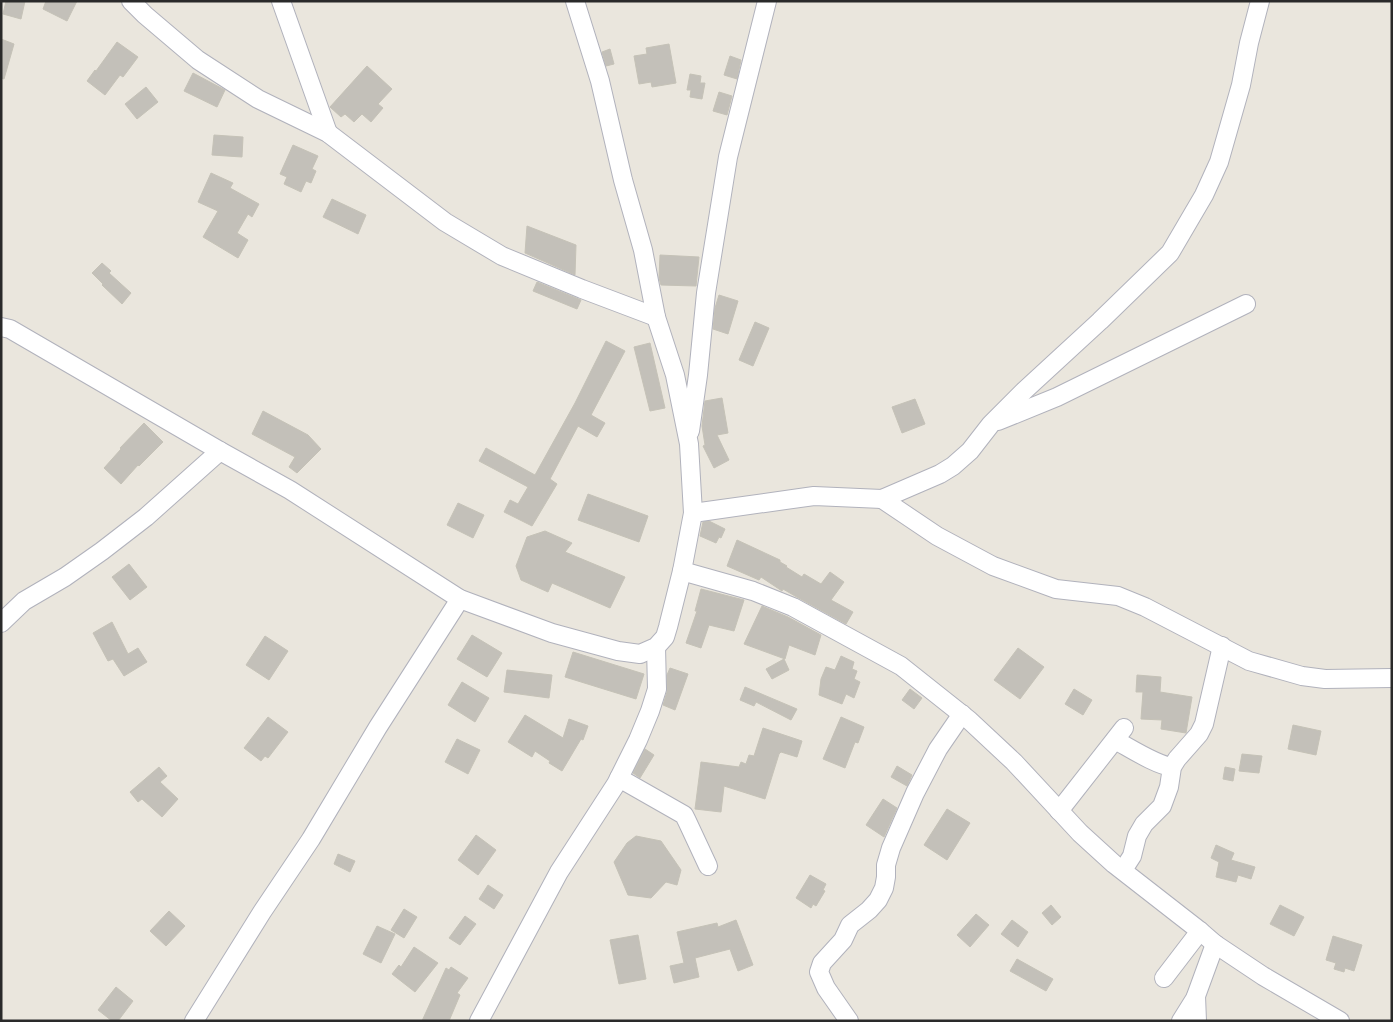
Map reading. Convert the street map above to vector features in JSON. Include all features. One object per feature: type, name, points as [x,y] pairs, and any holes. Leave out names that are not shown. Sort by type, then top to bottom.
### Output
[{"type":"street","points":[[131,1],[198,60],[258,99],[328,133],[444,222],[502,256],[656,317]]},
{"type":"street","points":[[281,1],[328,133]]},
{"type":"street","points":[[1,327],[10,329],[290,490],[460,599],[552,633],[618,651],[640,654],[656,647],[665,637],[668,627],[682,571],[693,513],[689,444],[675,375],[656,317],[643,250],[623,180],[600,81],[575,1]]},
{"type":"street","points":[[689,444],[706,293],[728,157],[767,1]]},
{"type":"street","points":[[693,513],[814,496],[882,500],[940,474],[953,466],[970,451],[991,424],[1025,390],[1170,253],[1204,195],[1219,162],[1241,85],[1248,43],[1260,1]]},
{"type":"street","points":[[991,424],[1056,397],[1246,304]]},
{"type":"street","points":[[1,623],[24,601],[65,577],[146,517],[220,451]]},
{"type":"street","points":[[882,500],[937,536],[993,566],[1056,589],[1118,596],[1145,607],[1249,661],[1302,676],[1326,679],[1392,678]]},
{"type":"street","points":[[682,571],[753,591],[793,608],[901,666],[962,714],[1014,762],[1080,833],[1123,870],[1200,930],[1215,944],[1263,976],[1340,1021]]},
{"type":"street","points":[[194,1021],[262,912],[311,839],[378,727],[460,599]]},
{"type":"street","points":[[1123,870],[1132,856],[1137,836],[1144,824],[1162,806],[1169,787],[1172,767],[1199,734],[1204,724],[1222,646]]},
{"type":"street","points":[[479,1021],[559,872],[619,778],[638,740],[657,689],[656,647]]},
{"type":"street","points":[[849,1021],[826,988],[819,972],[822,964],[843,940],[850,925],[878,900],[884,888],[886,865],[891,848],[915,793],[938,749],[962,714]]},
{"type":"street","points":[[1059,811],[1119,734],[1155,761],[1172,767]]},
{"type":"street","points":[[619,778],[684,816],[708,866]]},
{"type":"street","points":[[1164,978],[1200,930]]},
{"type":"street","points":[[1181,1021],[1196,996],[1215,944]]},
{"type":"street","points":[[1196,996],[1197,1021]]},
{"type":"building","points":[[6,1],[25,1],[21,19],[3,14]]},
{"type":"building","points":[[46,1],[77,1],[67,21],[43,9]]},
{"type":"building","points":[[1,39],[14,44],[4,79],[1,78]]},
{"type":"building","points":[[117,42],[138,57],[123,77],[120,75],[105,95],[87,81]]},
{"type":"building","points":[[669,44],[676,83],[652,87],[651,82],[639,84],[634,56],[647,54],[646,48]]},
{"type":"building","points":[[610,49],[614,64],[606,66],[602,52]]},
{"type":"building","points":[[730,56],[741,60],[737,79],[724,75]]},
{"type":"building","points":[[367,66],[392,89],[378,104],[383,108],[371,122],[362,114],[354,122],[345,114],[341,117],[330,107]]},
{"type":"building","points":[[193,73],[225,90],[217,107],[184,91]]},
{"type":"building","points":[[690,74],[701,76],[700,83],[705,83],[702,99],[690,97],[691,90],[687,90]]},
{"type":"building","points":[[146,87],[158,102],[137,119],[125,104]]},
{"type":"building","points":[[719,92],[732,96],[727,115],[713,111]]},
{"type":"building","points":[[214,135],[243,137],[242,157],[212,155]]},
{"type":"building","points":[[293,145],[318,156],[312,169],[316,171],[311,183],[306,181],[301,192],[284,184],[287,177],[280,174]]},
{"type":"building","points":[[211,173],[233,183],[230,188],[259,204],[252,217],[248,214],[237,233],[248,240],[238,258],[203,237],[218,211],[198,202]]},
{"type":"building","points":[[332,199],[366,215],[358,234],[323,217]]},
{"type":"building","points":[[527,226],[576,245],[575,275],[525,253]]},
{"type":"building","points":[[660,255],[699,257],[696,286],[661,285],[659,278]]},
{"type":"building","points":[[102,263],[111,271],[109,273],[131,293],[122,304],[92,273]]},
{"type":"building","points":[[537,282],[581,300],[577,309],[533,291]]},
{"type":"building","points":[[719,295],[738,301],[728,334],[713,329],[715,308]]},
{"type":"building","points":[[755,322],[769,328],[753,366],[739,360]]},
{"type":"building","points":[[606,341],[625,351],[591,415],[605,423],[597,437],[578,426],[550,479],[557,484],[532,526],[504,512],[510,500],[518,504],[528,487],[479,461],[486,448],[535,475],[575,403]]},
{"type":"building","points":[[650,343],[665,408],[650,411],[634,347]]},
{"type":"building","points":[[722,398],[728,433],[717,435],[729,460],[714,468],[703,446],[705,445],[702,426],[705,401]]},
{"type":"building","points":[[915,399],[925,424],[902,433],[892,407]]},
{"type":"building","points":[[263,411],[308,435],[321,449],[297,473],[289,467],[295,457],[252,434]]},
{"type":"building","points":[[144,423],[163,442],[121,484],[104,468]]},
{"type":"building","points":[[588,494],[648,516],[639,542],[578,520]]},
{"type":"building","points":[[458,503],[484,515],[473,538],[447,525]]},
{"type":"building","points":[[709,521],[725,529],[721,538],[719,537],[716,543],[700,536],[703,522]]},
{"type":"building","points":[[545,531],[572,543],[565,552],[625,577],[610,608],[552,583],[548,592],[521,580],[516,566],[527,537]]},
{"type":"building","points":[[737,540],[780,560],[786,567],[802,577],[804,574],[821,584],[830,572],[844,582],[831,600],[853,612],[846,624],[783,589],[782,591],[761,577],[759,580],[727,566]]},
{"type":"building","points":[[129,564],[147,587],[130,600],[112,577]]},
{"type":"building","points":[[701,589],[744,600],[734,631],[709,625],[701,648],[686,643],[697,611],[695,611]]},
{"type":"building","points":[[762,606],[788,617],[821,635],[815,655],[789,645],[785,659],[744,644]]},
{"type":"building","points":[[112,622],[128,654],[138,648],[147,662],[124,676],[113,659],[108,661],[93,633]]},
{"type":"building","points":[[472,635],[502,653],[487,677],[457,659]]},
{"type":"building","points":[[265,636],[288,651],[269,680],[246,665]]},
{"type":"building","points":[[1018,648],[1044,667],[1020,699],[994,680]]},
{"type":"building","points":[[573,652],[644,674],[636,699],[565,677]]},
{"type":"building","points":[[841,656],[854,662],[852,669],[857,671],[854,679],[860,682],[854,698],[846,694],[842,704],[819,695],[821,679],[826,667],[835,670]]},
{"type":"building","points":[[784,659],[789,670],[772,679],[766,669]]},
{"type":"building","points":[[670,668],[688,674],[675,710],[663,705],[667,692],[667,675]]},
{"type":"building","points":[[507,670],[552,675],[549,698],[504,692]]},
{"type":"building","points":[[1137,675],[1161,677],[1160,692],[1192,697],[1186,733],[1161,729],[1162,720],[1141,719],[1143,692],[1136,692]]},
{"type":"building","points":[[462,682],[489,698],[475,722],[448,705]]},
{"type":"building","points":[[745,687],[797,709],[791,720],[756,702],[754,706],[740,700]]},
{"type":"building","points":[[910,689],[922,698],[914,709],[902,700]]},
{"type":"building","points":[[1074,689],[1092,700],[1083,715],[1065,704]]},
{"type":"building","points":[[525,715],[563,738],[569,719],[588,726],[583,740],[581,739],[562,771],[535,751],[532,757],[508,742]]},
{"type":"building","points":[[268,717],[288,732],[268,758],[265,756],[261,761],[244,748]]},
{"type":"building","points":[[841,717],[864,727],[858,743],[855,742],[845,768],[823,759]]},
{"type":"building","points":[[1293,725],[1321,731],[1316,755],[1288,749]]},
{"type":"building","points":[[763,728],[802,741],[797,757],[781,752],[779,754],[765,799],[724,786],[721,812],[695,809],[701,762],[739,767],[741,762],[746,764],[749,755],[754,756]]},
{"type":"building","points":[[457,739],[480,750],[468,774],[445,762]]},
{"type":"building","points":[[645,749],[654,755],[640,778],[633,773]]},
{"type":"building","points":[[1242,754],[1262,756],[1259,773],[1239,771]]},
{"type":"building","points":[[897,766],[912,775],[907,786],[891,777]]},
{"type":"building","points":[[159,767],[167,776],[160,782],[178,799],[162,817],[142,799],[138,802],[130,792]]},
{"type":"building","points":[[1225,767],[1235,769],[1233,781],[1223,779]]},
{"type":"building","points":[[883,799],[897,808],[884,837],[866,825]]},
{"type":"building","points":[[947,809],[970,823],[947,860],[924,845]]},
{"type":"building","points":[[476,835],[496,850],[478,875],[458,860]]},
{"type":"building","points":[[636,836],[661,841],[681,870],[677,885],[666,882],[651,898],[628,895],[614,862],[627,843]]},
{"type":"building","points":[[1216,845],[1234,853],[1231,860],[1255,867],[1251,879],[1238,875],[1236,882],[1216,877],[1219,862],[1211,858]]},
{"type":"building","points":[[338,854],[355,861],[350,872],[334,864]]},
{"type":"building","points":[[810,875],[826,884],[823,890],[825,891],[816,906],[813,904],[811,908],[796,898]]},
{"type":"building","points":[[488,885],[503,895],[494,909],[479,899]]},
{"type":"building","points":[[1051,905],[1061,917],[1052,925],[1042,913]]},
{"type":"building","points":[[1280,905],[1304,917],[1294,936],[1270,924]]},
{"type":"building","points":[[404,909],[417,917],[404,938],[391,930]]},
{"type":"building","points":[[169,911],[185,926],[166,946],[150,931]]},
{"type":"building","points":[[976,914],[989,925],[970,947],[957,935]]},
{"type":"building","points":[[465,916],[476,924],[460,945],[449,938]]},
{"type":"building","points":[[736,920],[753,965],[738,971],[730,949],[695,958],[699,977],[674,983],[670,966],[684,963],[677,932],[717,923],[718,927]]},
{"type":"building","points":[[1012,920],[1028,932],[1018,947],[1001,934]]},
{"type":"building","points":[[377,926],[395,934],[381,963],[363,954]]},
{"type":"building","points":[[638,935],[646,979],[619,984],[610,940]]},
{"type":"building","points":[[1333,936],[1362,945],[1354,971],[1345,968],[1344,972],[1334,969],[1336,963],[1326,960]]},
{"type":"building","points":[[414,947],[438,963],[415,992],[392,974],[399,965],[401,967]]},
{"type":"building","points":[[1017,959],[1053,979],[1046,991],[1010,971]]},
{"type":"building","points":[[451,967],[468,978],[457,993],[460,995],[449,1021],[422,1021],[446,968],[449,970]]},
{"type":"building","points":[[116,987],[133,1001],[118,1021],[112,1021],[98,1010]]}]
